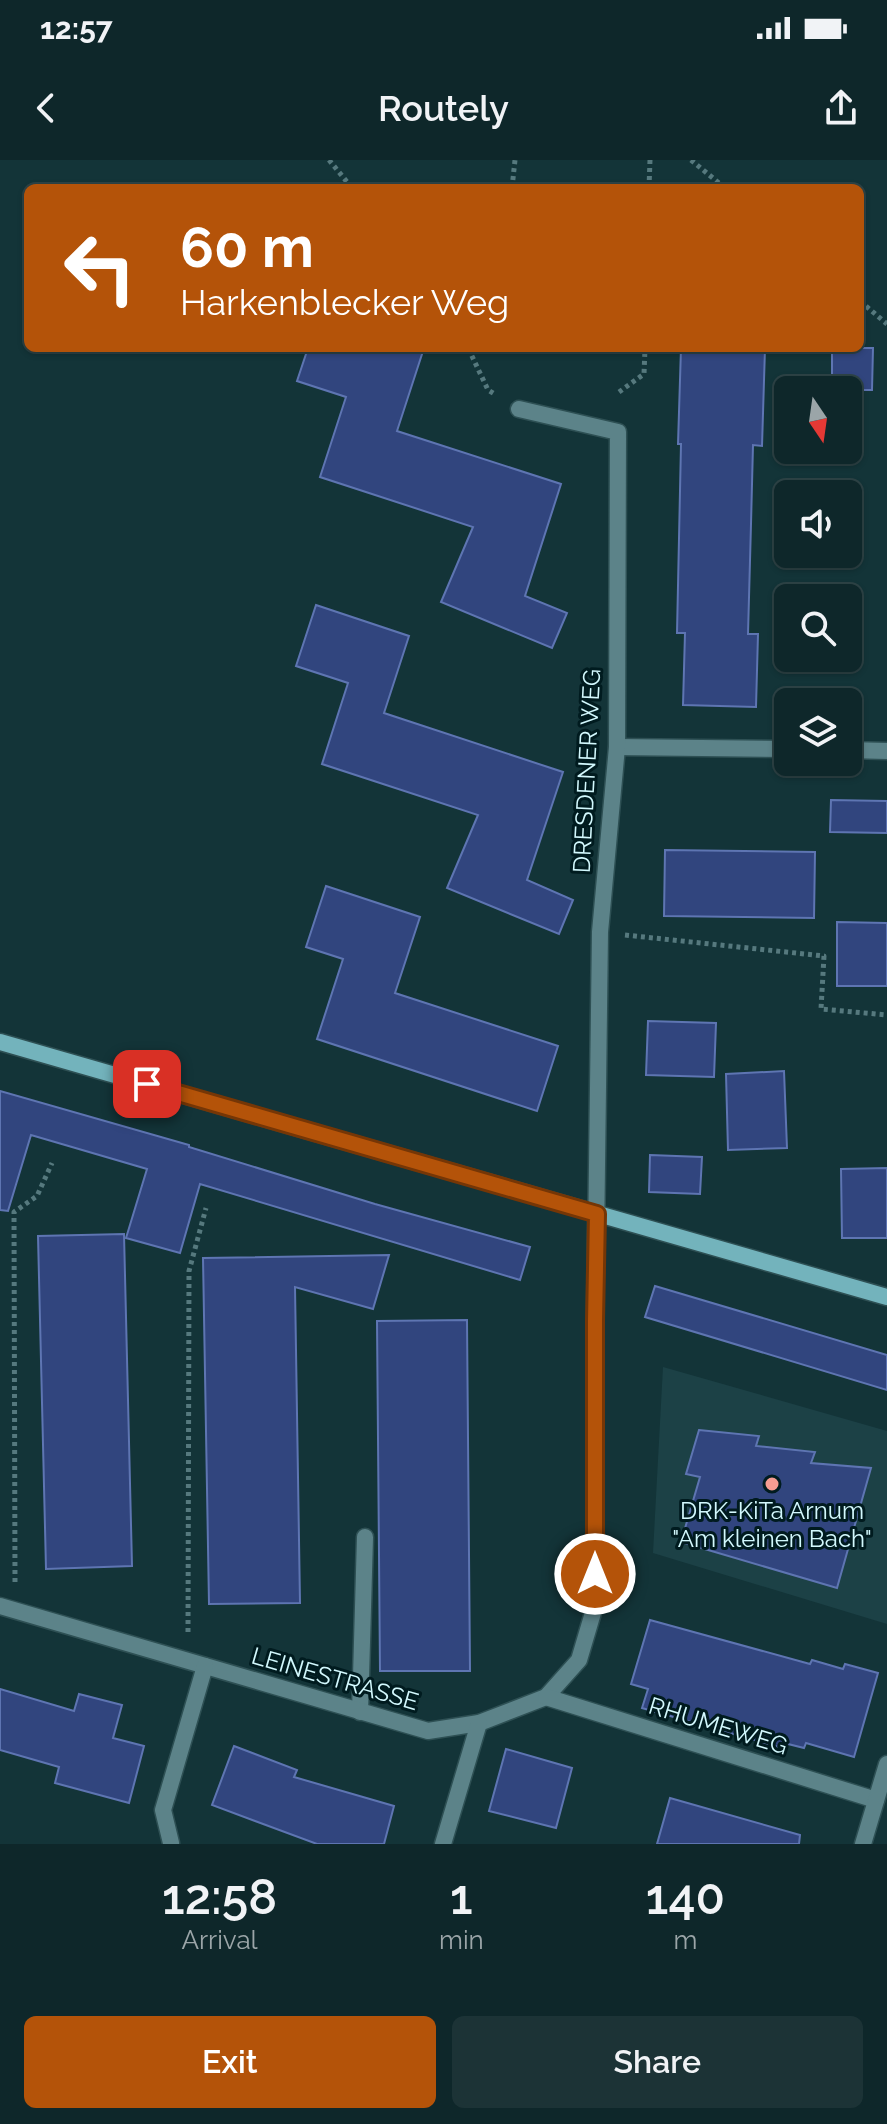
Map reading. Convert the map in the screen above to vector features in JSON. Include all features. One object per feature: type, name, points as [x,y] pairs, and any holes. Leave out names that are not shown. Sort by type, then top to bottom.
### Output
[{"type":"street","name":"DRESDENER WEG","points":[[519,409],[618,432],[617,747],[600,932],[597,1214]]},
{"type":"street","points":[[617,747],[774,749]]},
{"type":"street","points":[[862,750],[887,751]]},
{"type":"street","points":[[0,1042],[887,1297]]},
{"type":"street","name":"LEINESTRASSE","points":[[7,1608],[428,1731],[479,1723],[546,1697],[579,1660],[595,1606],[597,1214]]},
{"type":"street","points":[[360,1712],[365,1537]]},
{"type":"street","points":[[171,1843],[163,1810],[197,1663]]},
{"type":"street","name":"RHUMEWEG","points":[[546,1697],[876,1800]]},
{"type":"street","points":[[443,1844],[479,1723]]},
{"type":"street","points":[[863,1844],[887,1764]]},
{"type":"path","points":[[329,160],[349,184]]},
{"type":"path","points":[[512,184],[515,160]]},
{"type":"path","points":[[649,184],[650,160]]},
{"type":"path","points":[[691,160],[720,184]]},
{"type":"path","points":[[864,304],[887,324]]},
{"type":"path","points":[[471,352],[488,390],[519,409]]},
{"type":"path","points":[[619,392],[644,374],[645,352]]},
{"type":"path","points":[[600,932],[824,956],[821,1009],[887,1015]]},
{"type":"path","points":[[7,1608],[14,1212],[37,1196],[52,1163]]},
{"type":"path","points":[[197,1663],[189,1271],[206,1208]]},
{"type":"shaded area","name":"DRK-KiTa Arnum \"Am kleinen Bach\"","points":[[663,1367],[887,1431],[887,1624],[653,1553]]},
{"type":"building","points":[[864,348],[873,348],[872,390],[862,390],[862,376],[832,376],[832,352],[864,352]]},
{"type":"building","points":[[307,352],[423,352],[397,431],[561,484],[525,596],[567,613],[552,648],[441,602],[473,527],[320,477],[346,397],[297,381]]},
{"type":"building","points":[[681,352],[765,352],[762,446],[753,445],[748,634],[758,634],[756,707],[683,705],[685,633],[677,633],[681,444],[678,444]]},
{"type":"building","points":[[316,605],[409,636],[384,713],[563,772],[527,880],[573,900],[559,934],[447,888],[478,815],[322,764],[348,683],[296,666]]},
{"type":"building","points":[[831,800],[887,801],[887,833],[830,832]]},
{"type":"building","points":[[665,850],[815,852],[814,918],[664,916]]},
{"type":"building","points":[[326,886],[420,917],[395,993],[558,1046],[537,1111],[317,1039],[343,959],[306,947]]},
{"type":"building","points":[[837,922],[887,923],[887,986],[837,986]]},
{"type":"building","points":[[648,1021],[716,1023],[714,1077],[646,1075]]},
{"type":"building","points":[[784,1071],[787,1148],[728,1150],[726,1074]]},
{"type":"building","points":[[0,1091],[189,1145],[375,1204],[530,1247],[520,1280],[200,1184],[180,1253],[126,1238],[147,1169],[31,1135],[8,1211],[0,1210]]},
{"type":"building","points":[[650,1155],[702,1157],[700,1194],[649,1192]]},
{"type":"building","points":[[887,1168],[887,1238],[842,1238],[841,1169]]},
{"type":"building","points":[[124,1234],[132,1566],[46,1569],[38,1236]]},
{"type":"building","points":[[389,1255],[373,1309],[295,1287],[300,1603],[209,1604],[203,1258]]},
{"type":"building","points":[[655,1286],[887,1355],[887,1390],[645,1317]]},
{"type":"building","points":[[467,1320],[470,1671],[380,1671],[377,1321]]},
{"type":"building","points":[[699,1430],[759,1436],[756,1446],[815,1452],[811,1463],[871,1468],[837,1588],[681,1542],[700,1477],[686,1474]]},
{"type":"building","points":[[650,1620],[810,1664],[812,1660],[843,1669],[845,1664],[878,1673],[854,1757],[806,1743],[804,1748],[788,1744],[786,1749],[642,1708],[648,1689],[631,1684]]},
{"type":"building","points":[[0,1689],[74,1711],[79,1694],[122,1705],[113,1738],[144,1746],[129,1803],[55,1783],[59,1767],[0,1750]]},
{"type":"building","points":[[234,1746],[297,1770],[294,1777],[394,1806],[384,1844],[317,1844],[212,1805]]},
{"type":"building","points":[[506,1749],[572,1768],[556,1828],[489,1811]]},
{"type":"building","points":[[670,1798],[800,1835],[799,1844],[657,1844]]},
{"type":"place","name":"DRK-KiTa Arnum \"Am kleinen Bach\"","points":[[772,1484]]},
{"type":"route","points":[[147,1084],[597,1214],[595,1574]]}]
